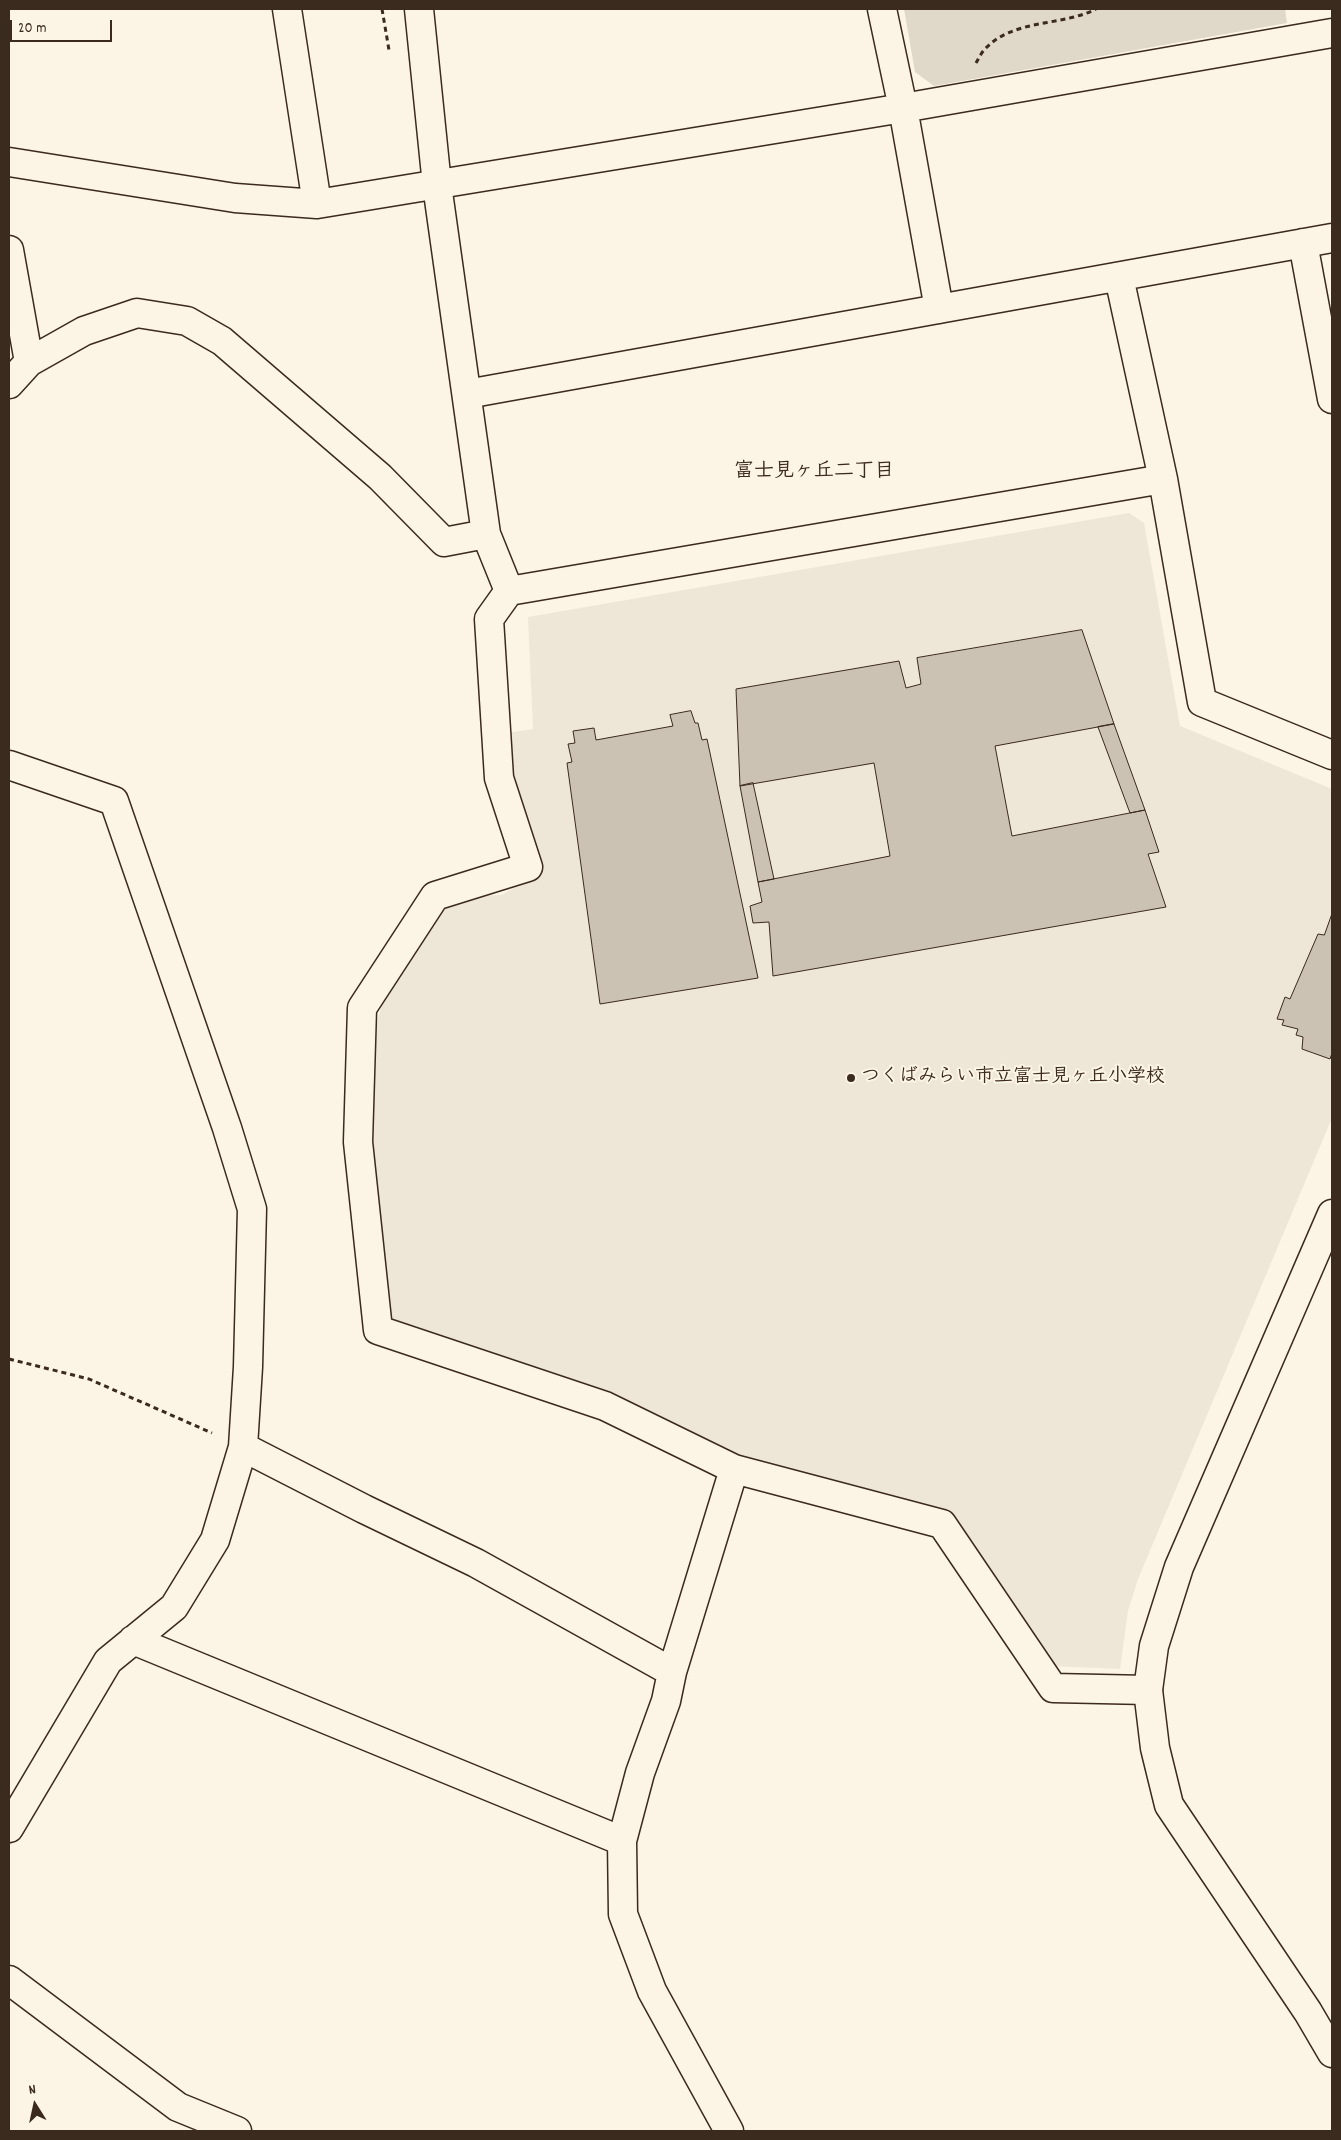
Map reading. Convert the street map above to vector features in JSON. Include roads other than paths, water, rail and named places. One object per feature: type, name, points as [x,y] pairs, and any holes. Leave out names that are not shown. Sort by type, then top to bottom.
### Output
[{"type":"street","points":[[286,9],[317,204]]},
{"type":"street","points":[[419,9],[437,185],[486,534],[509,591]]},
{"type":"street","points":[[882,9],[903,108],[940,309]]},
{"type":"street","points":[[9,162],[235,198],[317,204],[903,108],[1332,33]]},
{"type":"street","points":[[467,394],[1332,238]]},
{"type":"street","points":[[1303,243],[1332,399]]},
{"type":"street","points":[[9,250],[29,362]]},
{"type":"street","points":[[1119,277],[1162,479],[1202,702],[1332,754]]},
{"type":"street","points":[[9,384],[29,362],[84,330],[136,313],[187,321],[222,341],[380,477],[444,542],[486,534]]},
{"type":"street","points":[[1148,1690],[1053,1688],[942,1524],[734,1468],[605,1406],[378,1330],[358,1142],[362,1008],[435,896],[528,867],[499,778],[489,619],[509,591],[1162,479]]},
{"type":"street","points":[[9,765],[114,802],[227,1128],[252,1209],[248,1367],[243,1447],[215,1540],[174,1607],[108,1661],[9,1828]]},
{"type":"street","points":[[1332,1214],[1179,1566],[1154,1646],[1148,1690],[1155,1748],[1169,1805],[1308,2012],[1332,2053]]},
{"type":"street","points":[[243,1447],[364,1510],[476,1563],[672,1672]]},
{"type":"street","points":[[729,2131],[652,1991],[623,1914],[622,1841],[640,1773],[666,1701],[672,1672],[734,1468]]},
{"type":"street","points":[[133,1640],[622,1841]]},
{"type":"street","points":[[9,1980],[178,2107],[237,2131]]},
{"type":"place","name":"つくばみらい市立富士見ヶ丘小学校","points":[[851,1078]]},
{"type":"district","name":"富士見ヶ丘二丁目","points":[[814,473]]}]
